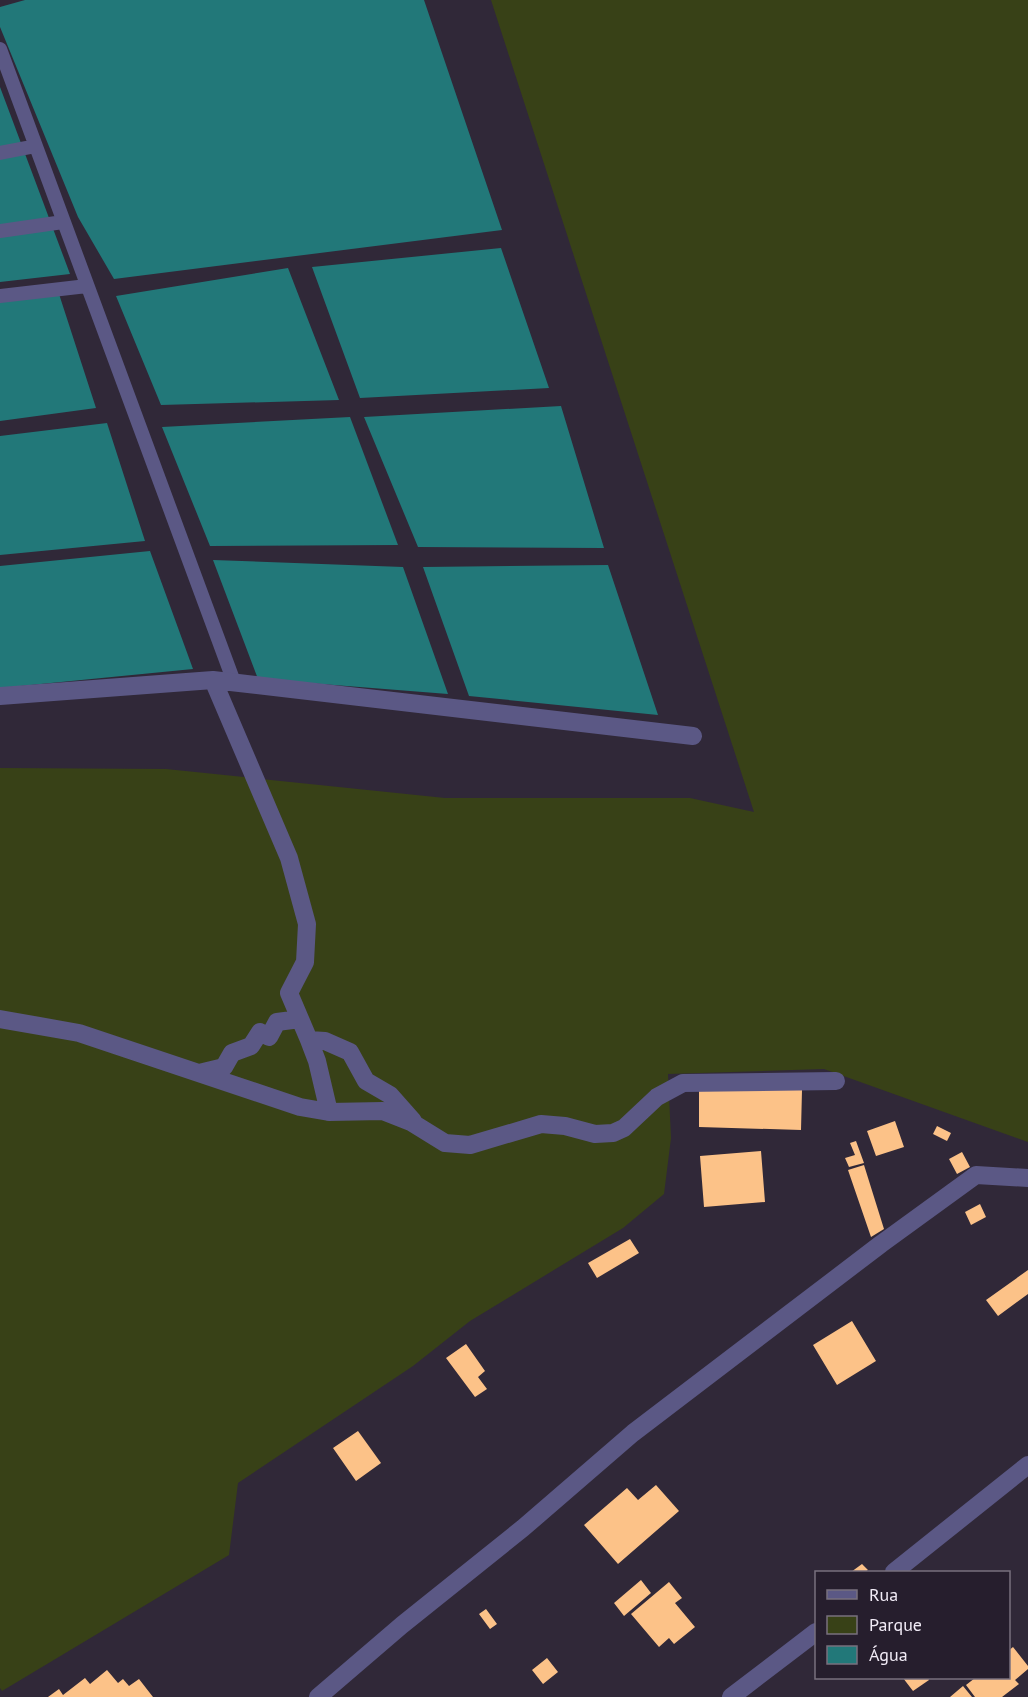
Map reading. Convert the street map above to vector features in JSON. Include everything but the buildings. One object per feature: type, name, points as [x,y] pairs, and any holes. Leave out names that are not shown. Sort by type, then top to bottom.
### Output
[{"type":"street","points":[[213,680],[289,858],[307,924],[305,962],[289,993],[317,1061],[329,1112]]},
{"type":"street","points":[[0,696],[213,680],[693,736]]},
{"type":"street","points":[[198,1073],[224,1067],[232,1053],[251,1046],[260,1032],[269,1037],[277,1022],[300,1019]]},
{"type":"street","points":[[0,1020],[79,1034],[300,1107],[329,1112],[383,1111],[411,1122],[445,1143],[470,1145],[541,1124],[565,1126],[595,1134],[613,1132],[624,1128],[657,1097],[683,1083],[837,1081]]},
{"type":"street","points":[[309,1041],[325,1041],[350,1052],[366,1081],[390,1095],[418,1127]]},
{"type":"street","points":[[318,1697],[402,1625],[523,1528],[633,1433],[881,1244],[976,1175],[1028,1178]]},
{"type":"street","points":[[895,1571],[1028,1465]]},
{"type":"street","points":[[731,1697],[815,1633]]},
{"type":"lane","points":[[0,50],[5,77],[36,146],[234,682]]},
{"type":"lane","points":[[0,153],[36,146]]},
{"type":"lane","points":[[0,231],[63,222]]},
{"type":"lane","points":[[0,296],[87,286]]},
{"type":"green space","points":[[491,0],[1028,0],[1028,1142],[824,1069],[668,1074],[671,1138],[664,1194],[623,1228],[470,1321],[413,1366],[238,1483],[229,1555],[2,1691],[0,1688],[0,768],[166,769],[445,798],[690,798],[754,812]]},
{"type":"water","points":[[25,0],[424,0],[502,230],[114,279],[78,217],[0,27],[0,7]]},
{"type":"water","points":[[0,87],[70,274],[0,282]]},
{"type":"water","points":[[501,248],[549,388],[360,398],[312,267]]},
{"type":"water","points":[[288,268],[339,400],[161,405],[116,296]]},
{"type":"water","points":[[59,294],[96,408],[0,421],[0,301]]},
{"type":"water","points":[[561,406],[604,548],[418,547],[364,417]]},
{"type":"water","points":[[350,417],[398,545],[210,546],[162,427]]},
{"type":"water","points":[[107,423],[145,541],[0,555],[0,436]]},
{"type":"water","points":[[150,551],[193,669],[0,688],[0,566]]},
{"type":"water","points":[[213,560],[403,567],[448,694],[258,679]]},
{"type":"water","points":[[608,565],[658,715],[469,696],[423,567]]}]
